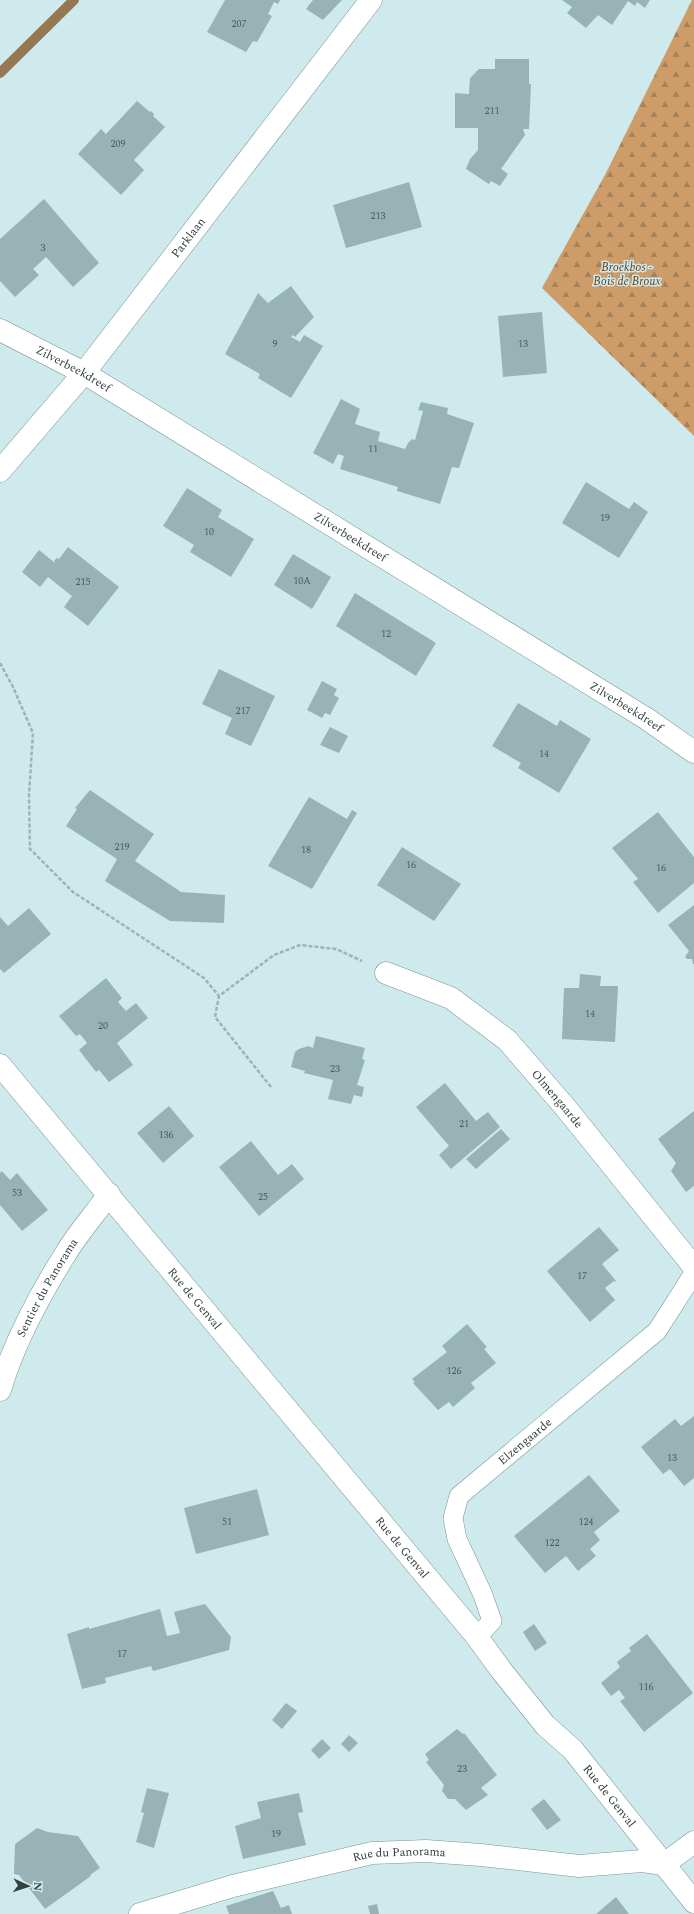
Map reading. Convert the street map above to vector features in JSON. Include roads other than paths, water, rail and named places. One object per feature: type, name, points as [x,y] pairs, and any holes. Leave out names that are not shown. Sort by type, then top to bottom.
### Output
[{"type":"street","name":"Parklaan","points":[[0,471],[84,373],[370,0]]},
{"type":"street","name":"Zilverbeekdreef","points":[[0,330],[84,373],[647,719],[694,752]]},
{"type":"street","name":"Olmengaarde","points":[[386,973],[451,998],[507,1040],[564,1107],[694,1267]]},
{"type":"street","name":"Rue de Genval","points":[[0,1065],[477,1637],[545,1725],[573,1750],[694,1902]]},
{"type":"street","name":"Sentier du Panorama","points":[[0,1390],[18,1340],[66,1252],[109,1194]]},
{"type":"street","points":[[664,1864],[694,1842]]},
{"type":"street","name":"Rue du Panorama","points":[[140,1914],[233,1886],[372,1853],[426,1851],[481,1854],[579,1866],[642,1861],[664,1864]]},
{"type":"lane","name":"Elzengaarde","points":[[477,1637],[492,1620],[483,1595],[457,1540],[453,1518],[460,1496],[657,1331],[694,1273]]},
{"type":"waterway","points":[[0,73],[74,0]]},
{"type":"park label","name":"Broekbos - Bois de Broux","points":[[627,274]]}]
